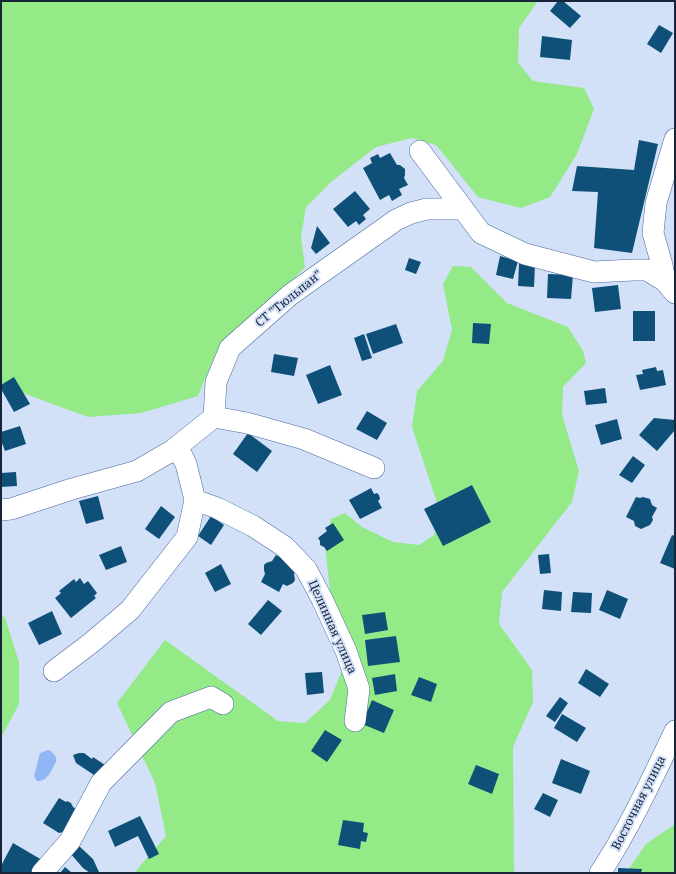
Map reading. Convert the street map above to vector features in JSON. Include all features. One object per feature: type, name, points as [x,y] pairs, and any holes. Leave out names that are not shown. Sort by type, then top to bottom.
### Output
[{"type":"street","points":[[669,275],[653,233],[656,203],[675,139]]},
{"type":"street","points":[[420,151],[481,233],[525,254],[594,272],[647,270],[669,275]]},
{"type":"street","name":"СТ \"Тюльпан\"","points":[[214,417],[216,382],[230,348],[290,295],[396,220],[427,209],[462,209]]},
{"type":"street","points":[[1,510],[11,509],[72,489],[137,471],[173,450],[214,417],[304,439],[374,468]]},
{"type":"street","points":[[54,671],[91,643],[130,610],[187,537],[195,500],[186,464],[182,456],[173,450]]},
{"type":"street","name":"Целинная улица","points":[[195,500],[217,508],[253,526],[285,547],[306,569],[322,599],[346,651],[359,689],[355,721]]},
{"type":"street","points":[[42,873],[70,841],[101,783],[172,712],[211,697],[222,704]]},
{"type":"street","name":"Восточная улица","points":[[600,873],[613,853],[675,731]]},
{"type":"green space","points":[[1,1],[538,1],[519,28],[518,63],[533,81],[584,88],[594,109],[577,154],[550,197],[521,208],[478,197],[436,145],[412,138],[376,147],[331,182],[306,207],[301,237],[305,267],[272,302],[245,323],[215,355],[198,396],[141,413],[88,417],[1,385]]},
{"type":"green space","points":[[453,266],[471,267],[507,303],[568,327],[583,351],[586,363],[563,387],[562,415],[579,471],[572,502],[502,592],[499,624],[532,670],[533,702],[513,747],[514,873],[134,873],[166,836],[155,783],[117,703],[165,640],[278,721],[305,723],[330,700],[342,670],[335,636],[325,545],[331,519],[345,513],[362,527],[393,542],[419,545],[434,535],[441,515],[412,427],[417,391],[443,361],[452,330],[443,284]]},
{"type":"green space","points":[[1,615],[5,618],[19,662],[19,704],[1,738]]},
{"type":"green space","points":[[675,824],[675,873],[626,873],[646,844]]},
{"type":"water","points":[[48,750],[51,751],[56,757],[56,762],[47,778],[37,781],[34,776],[40,753]]},
{"type":"building","points":[[558,1],[563,1],[581,16],[570,28],[550,11]]},
{"type":"building","points":[[659,25],[673,33],[661,53],[647,44]]},
{"type":"building","points":[[542,36],[572,40],[570,60],[540,57]]},
{"type":"building","points":[[639,140],[658,144],[632,253],[594,248],[598,192],[572,191],[577,166],[634,170]]},
{"type":"building","points":[[390,153],[397,165],[400,165],[405,169],[404,178],[408,185],[399,189],[402,195],[392,201],[389,195],[380,200],[363,168],[372,163],[370,158],[378,154],[380,158]]},
{"type":"building","points":[[355,191],[370,209],[363,215],[366,219],[359,225],[356,221],[348,227],[333,209]]},
{"type":"building","points":[[317,226],[330,243],[316,254],[311,248]]},
{"type":"building","points":[[500,256],[518,261],[513,279],[496,275]]},
{"type":"building","points":[[409,258],[421,262],[416,274],[405,270]]},
{"type":"building","points":[[519,263],[535,264],[534,287],[518,286]]},
{"type":"building","points":[[548,274],[573,275],[571,299],[547,298]]},
{"type":"building","points":[[618,285],[621,309],[595,312],[592,288]]},
{"type":"building","points":[[633,311],[655,311],[655,341],[633,341]]},
{"type":"building","points":[[473,323],[491,324],[489,344],[472,343]]},
{"type":"building","points":[[396,324],[403,343],[373,354],[366,334]]},
{"type":"building","points":[[364,334],[372,358],[362,361],[354,338]]},
{"type":"building","points":[[274,354],[298,358],[294,376],[271,372]]},
{"type":"building","points":[[330,365],[342,395],[318,404],[306,375]]},
{"type":"building","points":[[656,367],[657,371],[663,370],[666,385],[640,390],[636,375],[643,374],[642,370]]},
{"type":"building","points":[[14,377],[30,404],[14,412],[1,389],[1,385]]},
{"type":"building","points":[[605,388],[607,403],[586,405],[584,391]]},
{"type":"building","points":[[367,411],[387,423],[377,440],[356,429]]},
{"type":"building","points":[[654,418],[675,420],[675,430],[657,451],[639,435]]},
{"type":"building","points":[[617,419],[622,439],[601,445],[595,425]]},
{"type":"building","points":[[20,426],[26,444],[5,451],[1,440],[1,432]]},
{"type":"building","points":[[248,433],[272,451],[257,472],[233,454]]},
{"type":"building","points":[[633,456],[645,465],[632,483],[619,475]]},
{"type":"building","points":[[16,472],[17,486],[1,487],[1,473]]},
{"type":"building","points":[[472,485],[491,522],[443,546],[424,509]]},
{"type":"building","points":[[371,488],[374,494],[377,493],[379,495],[380,499],[378,501],[382,508],[360,519],[349,500]]},
{"type":"building","points":[[98,496],[104,519],[86,524],[79,501]]},
{"type":"building","points":[[636,497],[650,499],[652,505],[657,508],[650,525],[641,529],[635,526],[634,521],[626,517]]},
{"type":"building","points":[[161,506],[175,517],[159,539],[145,529]]},
{"type":"building","points":[[211,516],[224,525],[211,545],[198,536]]},
{"type":"building","points":[[333,523],[344,540],[327,551],[320,545],[318,538],[327,531],[325,528]]},
{"type":"building","points":[[672,535],[675,536],[675,569],[660,563]]},
{"type":"building","points":[[121,546],[127,562],[106,570],[99,555]]},
{"type":"building","points":[[549,554],[551,573],[540,574],[538,555]]},
{"type":"building","points":[[276,555],[298,567],[294,574],[295,580],[293,583],[287,586],[283,584],[279,592],[261,582],[265,574],[264,565],[272,561]]},
{"type":"building","points":[[221,564],[231,584],[215,592],[205,573]]},
{"type":"building","points":[[80,578],[84,584],[88,581],[97,593],[94,596],[96,598],[71,618],[55,598],[61,593],[59,591],[74,579],[76,582]]},
{"type":"building","points":[[544,590],[562,592],[561,611],[542,609]]},
{"type":"building","points":[[607,590],[628,599],[620,619],[599,610]]},
{"type":"building","points":[[573,592],[592,593],[591,613],[571,612]]},
{"type":"building","points":[[268,600],[282,611],[261,635],[248,624]]},
{"type":"building","points":[[52,611],[62,634],[39,645],[28,623]]},
{"type":"building","points":[[385,612],[388,630],[365,634],[362,615]]},
{"type":"building","points":[[396,636],[400,662],[368,666],[365,640]]},
{"type":"building","points":[[586,669],[609,684],[600,697],[578,683]]},
{"type":"building","points":[[322,672],[324,693],[307,695],[305,673]]},
{"type":"building","points":[[395,674],[397,691],[375,695],[372,678]]},
{"type":"building","points":[[419,677],[437,684],[431,702],[411,695]]},
{"type":"building","points":[[560,697],[568,703],[555,722],[546,716]]},
{"type":"building","points":[[372,700],[394,710],[384,733],[362,724]]},
{"type":"building","points":[[562,714],[586,728],[577,742],[554,728]]},
{"type":"building","points":[[325,730],[342,740],[327,762],[311,751]]},
{"type":"building","points":[[84,753],[92,759],[93,757],[108,767],[100,779],[76,763],[73,755]]},
{"type":"building","points":[[561,759],[590,771],[581,794],[552,783]]},
{"type":"building","points":[[476,765],[499,774],[492,794],[468,784]]},
{"type":"building","points":[[543,793],[558,800],[550,817],[534,809]]},
{"type":"building","points":[[59,798],[71,803],[73,807],[80,812],[68,831],[59,833],[43,823]]},
{"type":"building","points":[[140,816],[159,854],[149,859],[138,836],[115,847],[108,831]]},
{"type":"building","points":[[343,820],[364,823],[363,832],[368,833],[366,842],[361,841],[360,849],[338,845]]},
{"type":"building","points":[[13,843],[42,860],[35,873],[1,873],[1,866]]},
{"type":"building","points":[[78,845],[93,859],[99,872],[98,873],[90,873],[83,868],[70,853]]},
{"type":"building","points":[[65,867],[72,873],[60,873]]},
{"type":"building","points":[[618,868],[642,869],[641,873],[618,873]]}]
